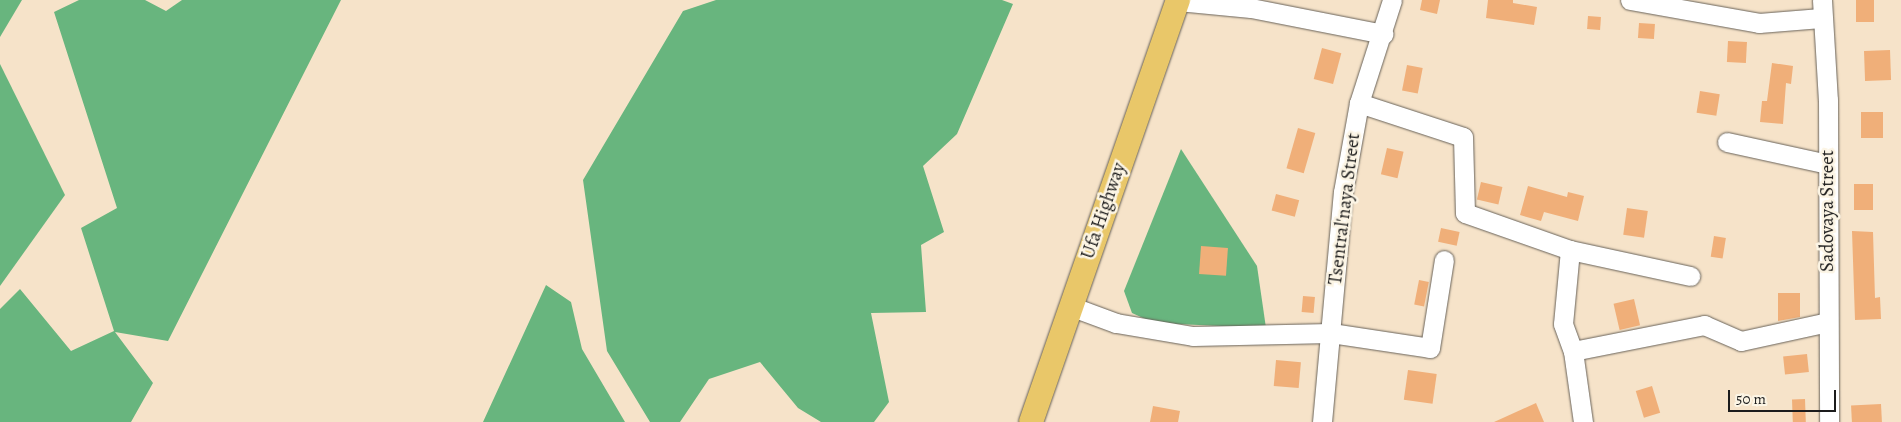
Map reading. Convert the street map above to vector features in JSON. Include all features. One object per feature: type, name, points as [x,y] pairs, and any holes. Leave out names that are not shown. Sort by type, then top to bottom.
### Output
[{"type":"main road","name":"Ufa Highway","points":[[1031,422],[1178,1]]},
{"type":"street","name":"Tsentral'naya Street","points":[[1322,422],[1343,192],[1359,103],[1392,0]]},
{"type":"street","points":[[1630,0],[1759,22],[1821,9]]},
{"type":"street","points":[[1178,1],[1251,8],[1382,34]]},
{"type":"street","name":"Sadovaya Street","points":[[1821,9],[1828,100],[1829,422]]},
{"type":"street","points":[[1359,103],[1463,137],[1465,213],[1570,250],[1690,276]]},
{"type":"street","points":[[1727,142],[1828,164]]},
{"type":"street","points":[[1570,250],[1563,324],[1573,351],[1584,422]]},
{"type":"street","points":[[1070,306],[1116,324],[1193,336],[1330,333],[1430,348],[1444,260]]},
{"type":"street","points":[[1573,351],[1704,325],[1741,341],[1828,322]]},
{"type":"green space","points":[[0,0],[22,0],[0,37]]},
{"type":"green space","points":[[79,0],[145,0],[166,11],[182,0],[341,0],[168,341],[115,332],[153,383],[131,422],[0,422],[0,309],[20,289],[71,351],[114,331],[81,228],[117,208],[54,12]]},
{"type":"green space","points":[[716,0],[1002,0],[1013,4],[957,134],[923,166],[944,232],[921,245],[926,312],[871,313],[889,402],[874,422],[821,422],[798,408],[760,362],[709,379],[680,422],[650,422],[607,351],[583,180],[683,11]]},
{"type":"green space","points":[[0,64],[65,195],[0,286]]},
{"type":"green space","points":[[1181,149],[1257,266],[1266,328],[1154,323],[1132,313],[1124,291]]},
{"type":"green space","points":[[546,285],[571,302],[582,349],[625,422],[483,422]]},
{"type":"building","points":[[1422,0],[1440,0],[1437,14],[1420,10]]},
{"type":"building","points":[[1488,0],[1513,0],[1513,3],[1537,7],[1534,25],[1486,18]]},
{"type":"building","points":[[1856,0],[1874,0],[1874,22],[1856,22]]},
{"type":"building","points":[[1588,16],[1601,17],[1600,30],[1587,29]]},
{"type":"building","points":[[1639,23],[1655,24],[1654,39],[1638,38]]},
{"type":"building","points":[[1728,41],[1747,42],[1746,63],[1727,62]]},
{"type":"building","points":[[1322,48],[1341,53],[1333,84],[1314,79]]},
{"type":"building","points":[[1890,50],[1891,80],[1865,81],[1864,51]]},
{"type":"building","points":[[1772,63],[1793,66],[1791,84],[1786,83],[1783,124],[1760,122],[1762,101],[1767,101]]},
{"type":"building","points":[[1407,65],[1423,68],[1418,94],[1402,91]]},
{"type":"building","points":[[1700,91],[1720,94],[1716,116],[1697,113]]},
{"type":"building","points":[[1861,112],[1883,112],[1883,138],[1861,138]]},
{"type":"building","points":[[1298,128],[1315,133],[1304,173],[1286,168]]},
{"type":"building","points":[[1387,148],[1404,152],[1397,178],[1381,174]]},
{"type":"building","points":[[1481,182],[1502,187],[1498,204],[1477,200]]},
{"type":"building","points":[[1854,184],[1873,184],[1873,210],[1854,210]]},
{"type":"building","points":[[1528,186],[1567,197],[1568,192],[1584,196],[1578,221],[1544,212],[1541,221],[1520,215]]},
{"type":"building","points":[[1276,194],[1299,200],[1295,217],[1272,210]]},
{"type":"building","points":[[1627,208],[1648,211],[1644,238],[1623,235]]},
{"type":"building","points":[[1441,228],[1460,232],[1457,246],[1438,242]]},
{"type":"building","points":[[1852,231],[1873,232],[1875,298],[1880,297],[1881,319],[1855,320]]},
{"type":"building","points":[[1714,236],[1726,238],[1723,259],[1711,257]]},
{"type":"building","points":[[1201,246],[1228,248],[1226,276],[1199,274]]},
{"type":"building","points":[[1419,280],[1429,282],[1424,306],[1414,305]]},
{"type":"building","points":[[1778,293],[1800,293],[1800,317],[1778,321]]},
{"type":"building","points":[[1303,296],[1315,297],[1314,313],[1302,312]]},
{"type":"building","points":[[1634,299],[1640,325],[1620,330],[1614,304]]},
{"type":"building","points":[[1807,354],[1809,372],[1785,374],[1783,357]]},
{"type":"building","points":[[1276,360],[1301,362],[1299,388],[1274,386]]},
{"type":"building","points":[[1408,370],[1437,374],[1433,404],[1404,400]]},
{"type":"building","points":[[1652,386],[1660,413],[1644,418],[1636,391]]},
{"type":"building","points":[[1792,399],[1805,399],[1806,422],[1793,422]]},
{"type":"building","points":[[1536,403],[1544,422],[1494,422]]},
{"type":"building","points":[[1881,404],[1882,422],[1852,422],[1851,406]]},
{"type":"building","points":[[1153,406],[1180,411],[1178,422],[1150,422]]}]
